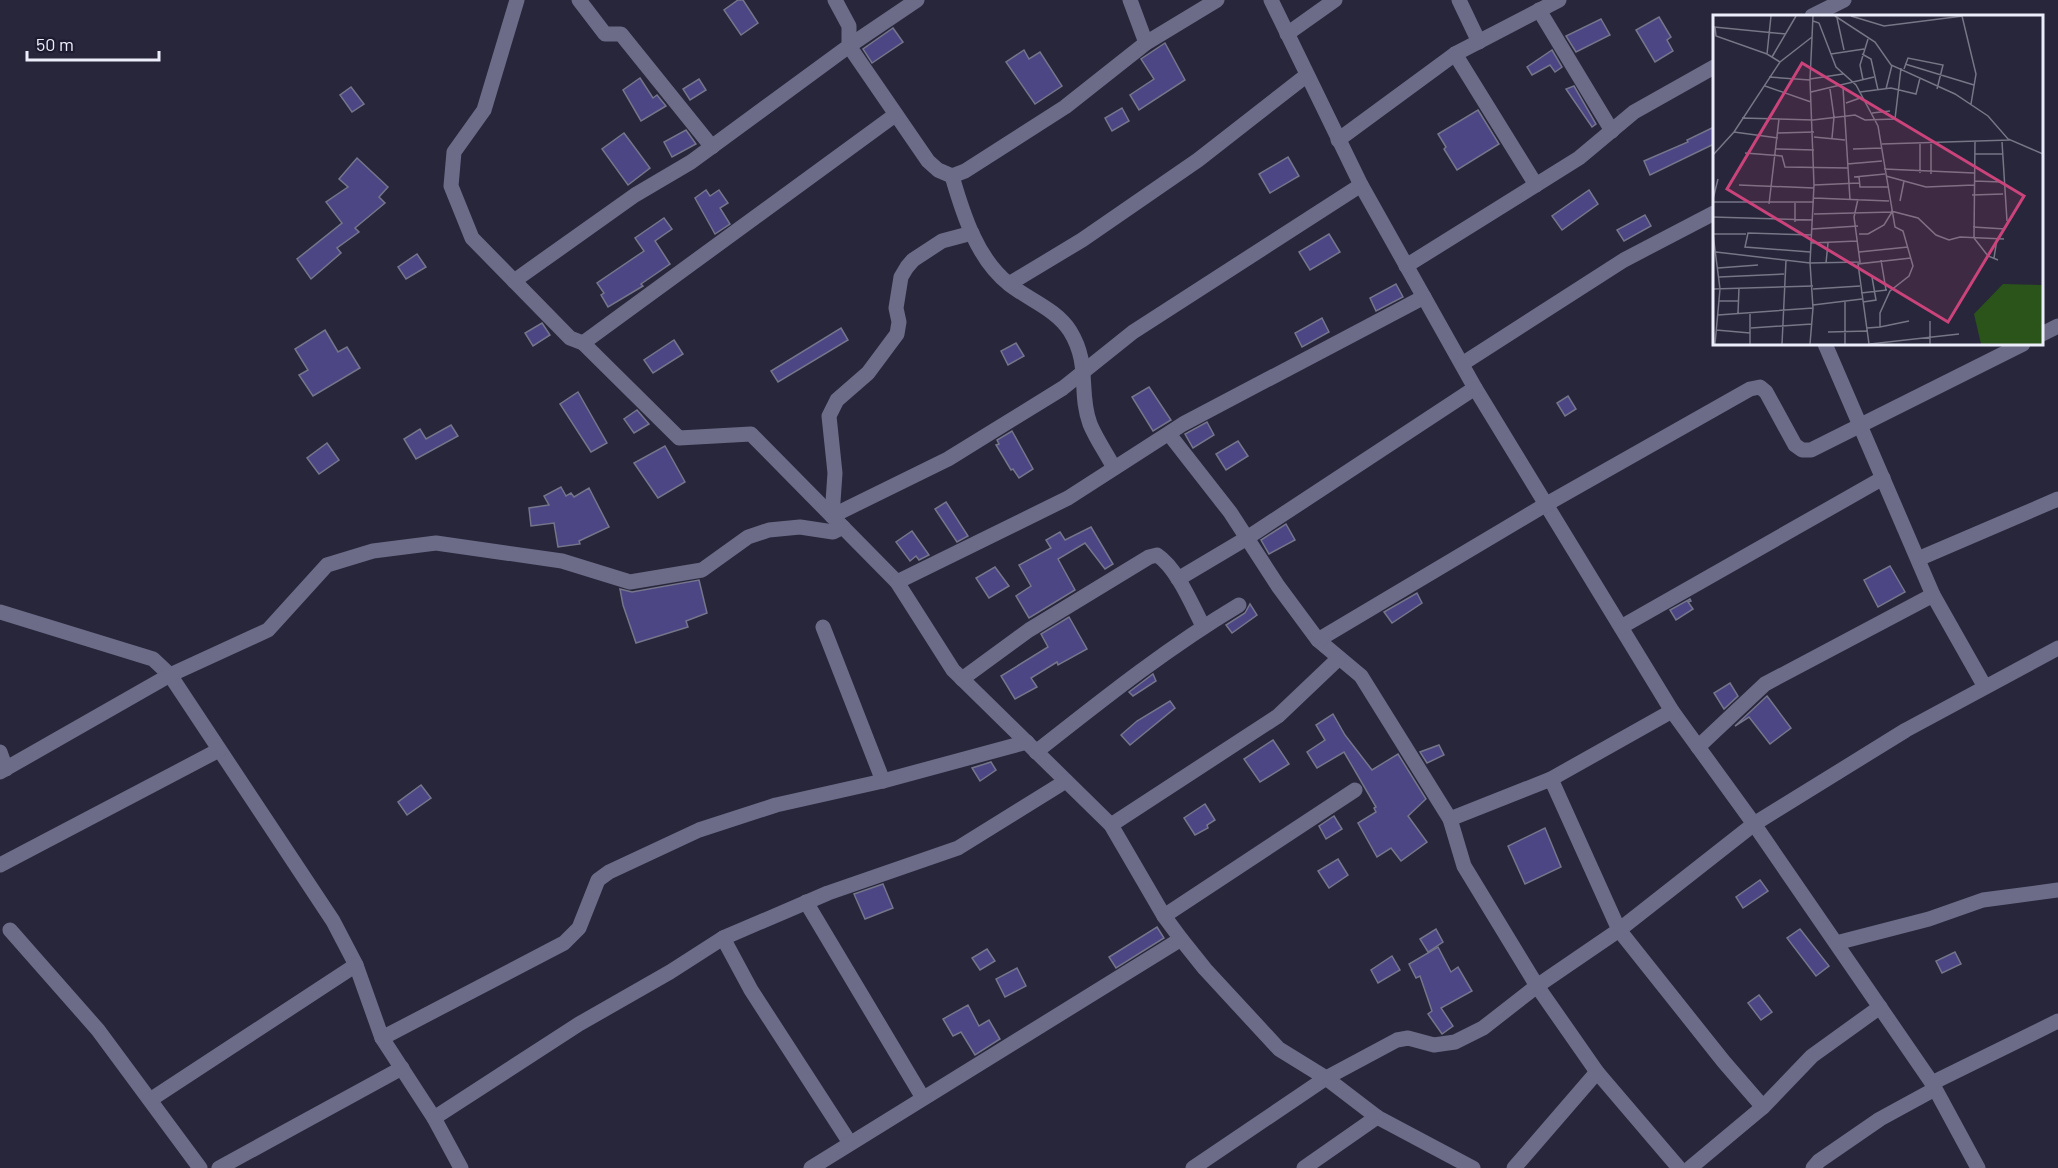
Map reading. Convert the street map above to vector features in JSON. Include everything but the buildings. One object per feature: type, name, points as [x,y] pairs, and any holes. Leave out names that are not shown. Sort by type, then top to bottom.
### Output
[{"type":"street","points":[[518,0],[484,110],[454,152],[451,186],[472,238],[570,338],[583,343],[680,438],[751,434],[897,582],[953,670],[1111,825],[1164,916],[1181,939],[1205,969],[1279,1049],[1326,1078],[1377,1117],[1473,1168]]},
{"type":"street","points":[[579,0],[605,34],[621,34],[712,147]]},
{"type":"street","points":[[835,0],[849,26],[849,46],[928,161],[938,170],[952,176],[965,171],[1065,107],[1146,43],[1217,0]]},
{"type":"street","points":[[514,281],[634,195],[692,162],[849,46],[917,0]]},
{"type":"street","points":[[1130,0],[1146,43]]},
{"type":"street","points":[[1271,0],[1361,185],[1475,388],[1545,505],[1672,711],[1754,824],[1933,1086],[1978,1168]]},
{"type":"street","points":[[1287,34],[1335,0]]},
{"type":"street","points":[[1459,0],[1479,42]]},
{"type":"street","points":[[1338,140],[1455,54],[1558,0]]},
{"type":"street","points":[[1814,15],[1844,0]]},
{"type":"street","points":[[1539,10],[1612,131]]},
{"type":"street","points":[[1455,54],[1536,185]]},
{"type":"street","points":[[1406,266],[1579,158],[1634,112],[1712,74]]},
{"type":"street","points":[[1008,284],[1082,240],[1198,160],[1307,75]]},
{"type":"street","points":[[583,343],[895,115]]},
{"type":"street","points":[[952,176],[972,233],[994,270],[1008,284],[1055,315],[1069,330],[1080,351],[1090,425],[1114,468]]},
{"type":"street","points":[[838,522],[948,459],[1063,388],[1133,332],[1361,185]]},
{"type":"street","points":[[1462,364],[1624,260],[1713,214]]},
{"type":"street","points":[[0,752],[3,770],[170,675],[267,630],[327,565],[373,551],[436,543],[562,561],[630,582],[702,570],[748,537],[769,530],[800,527],[833,532],[838,522],[829,416],[837,400],[868,374],[897,334],[899,322],[896,308],[901,277],[907,267],[942,241],[972,233]]},
{"type":"street","points":[[897,582],[1068,498],[1183,424],[1424,297]]},
{"type":"street","points":[[2043,334],[2058,326]]},
{"type":"street","points":[[1825,345],[1933,595],[1986,687]]},
{"type":"street","points":[[1318,640],[1545,505],[1750,389],[1760,387],[1766,392],[1795,445],[1802,450],[1811,450],[2021,345]]},
{"type":"street","points":[[1178,579],[1246,538],[1475,388]]},
{"type":"street","points":[[1169,434],[1230,512],[1278,586],[1318,640],[1361,676],[1450,819],[1464,866],[1537,986],[1597,1072],[1679,1168]]},
{"type":"street","points":[[1620,627],[1883,478]]},
{"type":"street","points":[[1918,559],[2058,499]]},
{"type":"street","points":[[962,679],[1029,630],[1149,557],[1157,555],[1178,579],[1203,626]]},
{"type":"street","points":[[1698,747],[1765,684],[1933,595]]},
{"type":"street","points":[[382,1038],[564,943],[579,928],[598,880],[609,872],[699,830],[776,805],[1031,747],[1203,626],[1239,604]]},
{"type":"street","points":[[0,612],[153,659],[170,675],[333,921],[356,965],[382,1038],[434,1118],[461,1168]]},
{"type":"street","points":[[823,627],[883,781]]},
{"type":"street","points":[[1193,1168],[1326,1078],[1397,1040],[1408,1038],[1434,1045],[1455,1042],[1483,1028],[1537,986],[1619,930],[1754,824],[1906,730],[2058,648]]},
{"type":"street","points":[[1111,825],[1278,716],[1339,658]]},
{"type":"street","points":[[1450,819],[1551,779],[1672,711]]},
{"type":"street","points":[[0,866],[219,750]]},
{"type":"street","points":[[1551,779],[1619,930],[1724,1062],[1763,1107]]},
{"type":"street","points":[[434,1118],[579,1024],[670,972],[723,938],[806,902],[958,848],[1066,781]]},
{"type":"street","points":[[1164,916],[1355,790]]},
{"type":"street","points":[[1836,943],[1929,919],[1983,900],[2058,890]]},
{"type":"street","points":[[806,902],[923,1098]]},
{"type":"street","points":[[10,930],[98,1030],[200,1168]]},
{"type":"street","points":[[723,938],[751,990],[850,1143]]},
{"type":"street","points":[[811,1168],[1181,939]]},
{"type":"street","points":[[150,1100],[356,965]]},
{"type":"street","points":[[1690,1168],[1763,1107],[1812,1056],[1880,1007]]},
{"type":"street","points":[[1813,1168],[1819,1161],[1880,1119],[1933,1086],[2058,1021]]},
{"type":"street","points":[[219,1168],[402,1068]]},
{"type":"street","points":[[1514,1168],[1597,1072]]},
{"type":"street","points":[[1304,1168],[1377,1117]]}]
